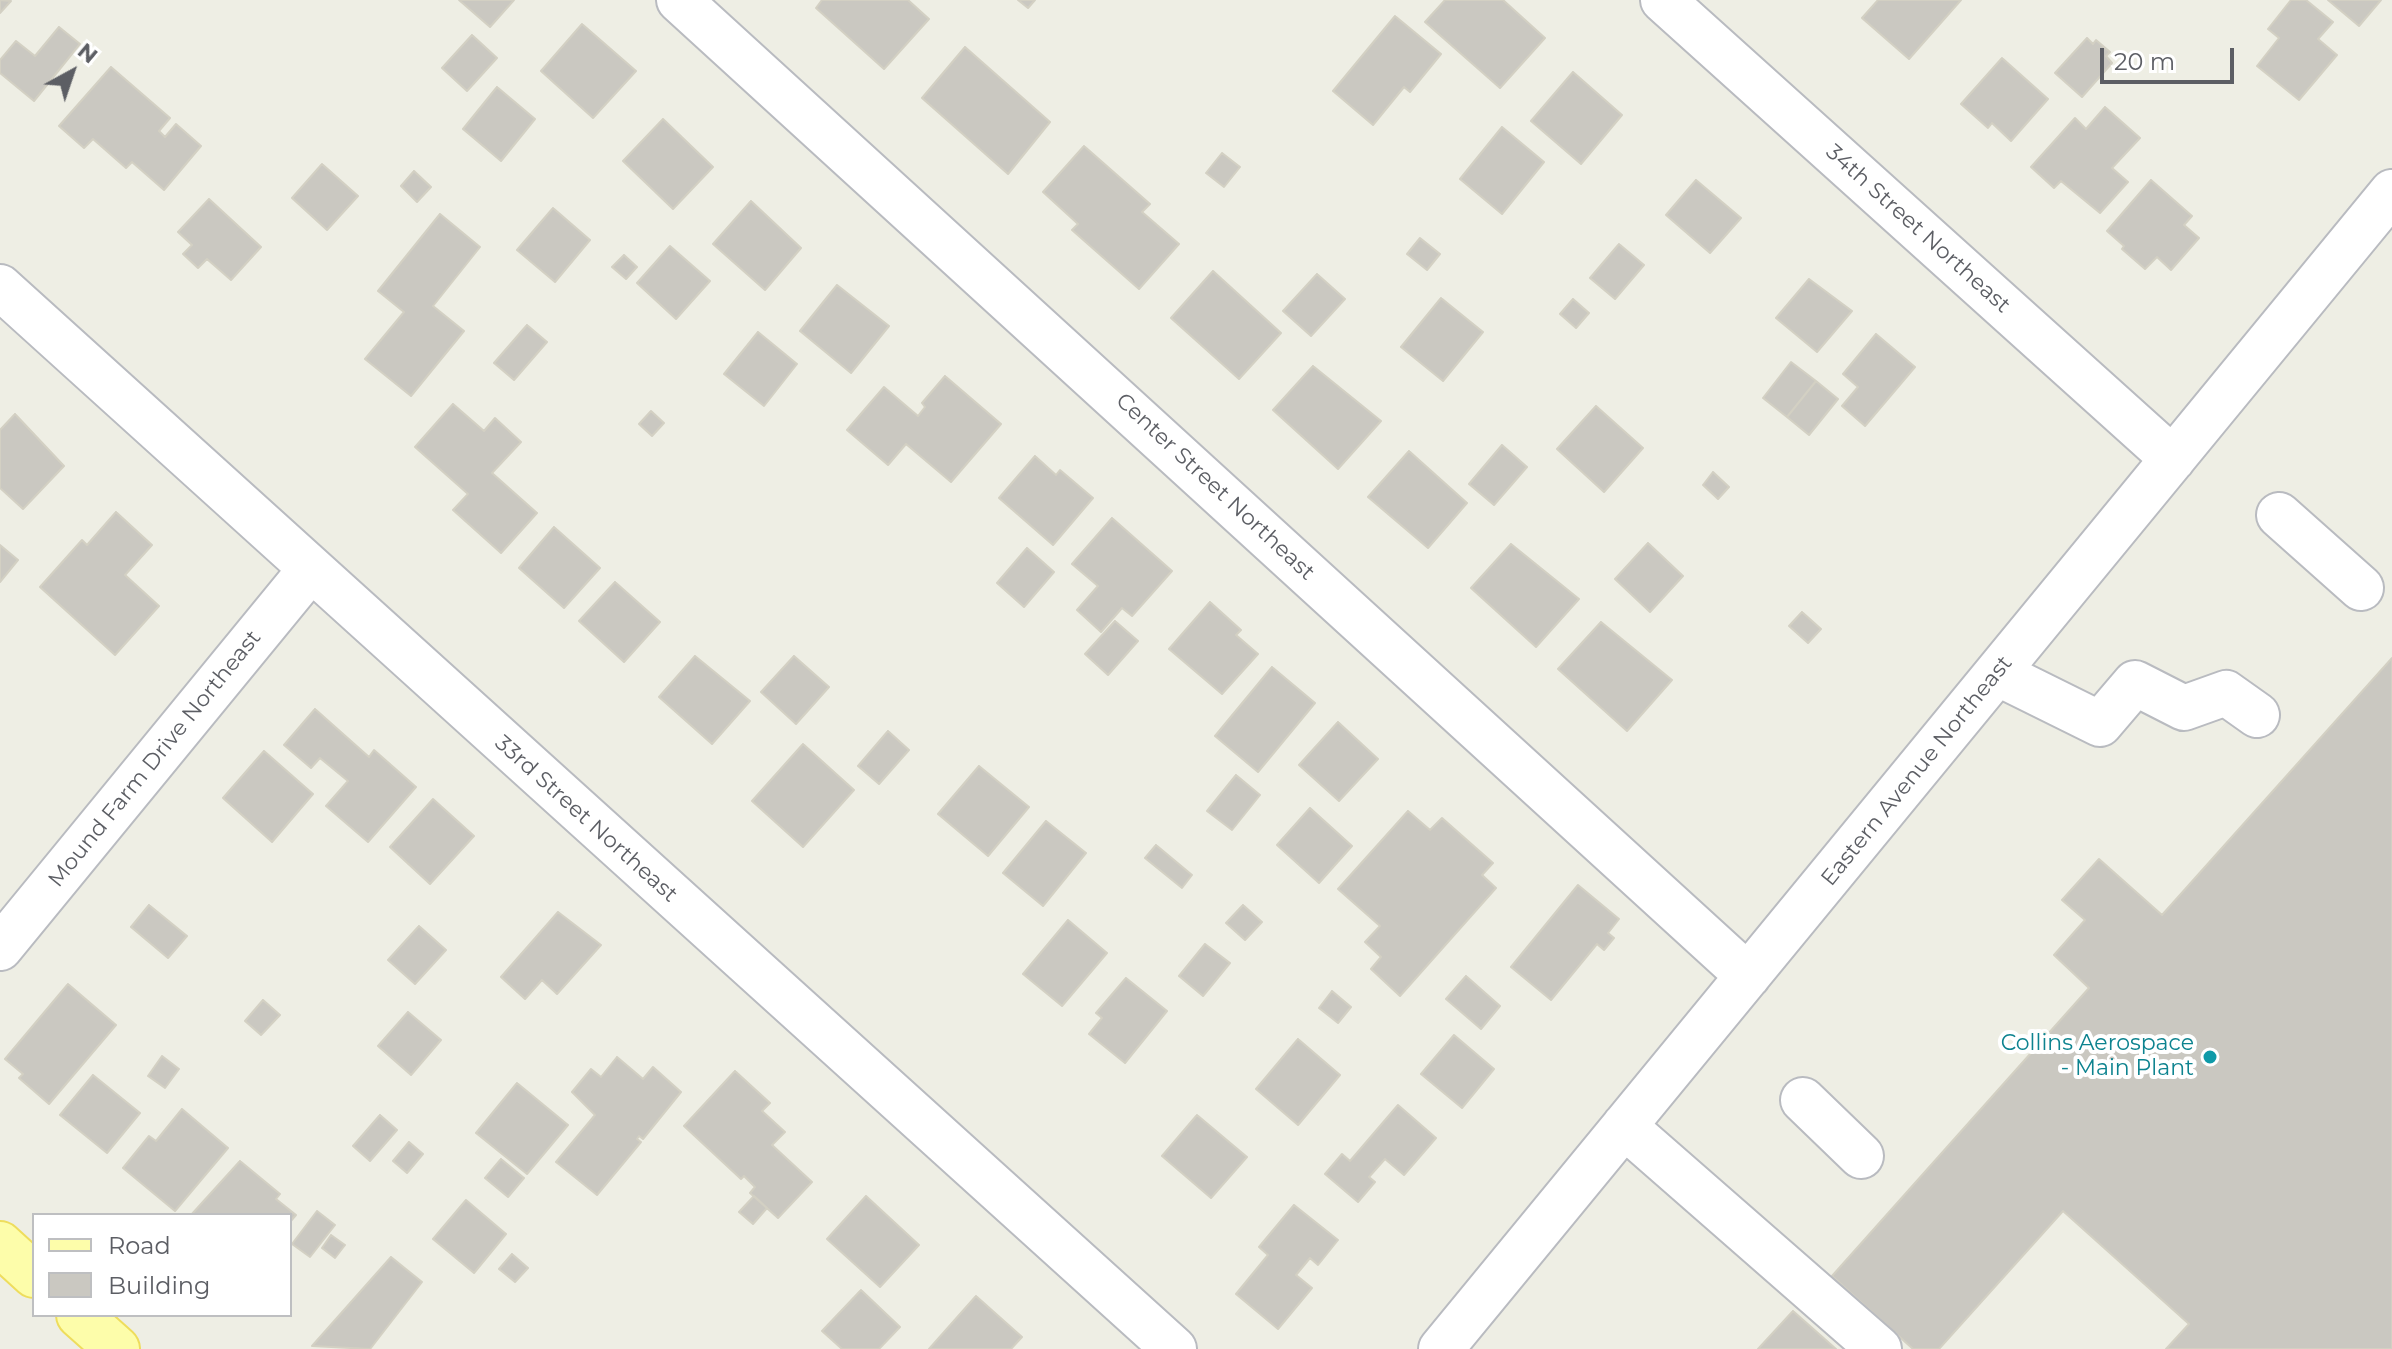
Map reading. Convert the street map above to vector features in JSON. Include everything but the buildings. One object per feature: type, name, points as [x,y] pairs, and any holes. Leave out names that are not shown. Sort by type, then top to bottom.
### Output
[{"type":"main road","points":[[0,1244],[32,1273]]},
{"type":"main road","points":[[81,1317],[117,1349]]},
{"type":"street","name":"Center Street Northeast","points":[[679,0],[1748,976]]},
{"type":"street","name":"34th Street Northeast","points":[[1663,0],[2173,459]]},
{"type":"street","name":"Eastern Avenue Northeast","points":[[1441,1349],[2392,192]]},
{"type":"street","name":"33rd Street Northeast","points":[[0,287],[1174,1349]]},
{"type":"street","points":[[2279,515],[2361,588]]},
{"type":"street","name":"Mound Farm Drive Northeast","points":[[0,948],[310,570]]},
{"type":"street","points":[[1997,673],[2100,724],[2135,683],[2184,708],[2226,693],[2257,715]]},
{"type":"street","points":[[1803,1100],[1861,1156]]},
{"type":"street","points":[[1624,1126],[1879,1349]]},
{"type":"place","name":"Collins Aerospace - Main Plant","points":[[2210,1057]]}]
